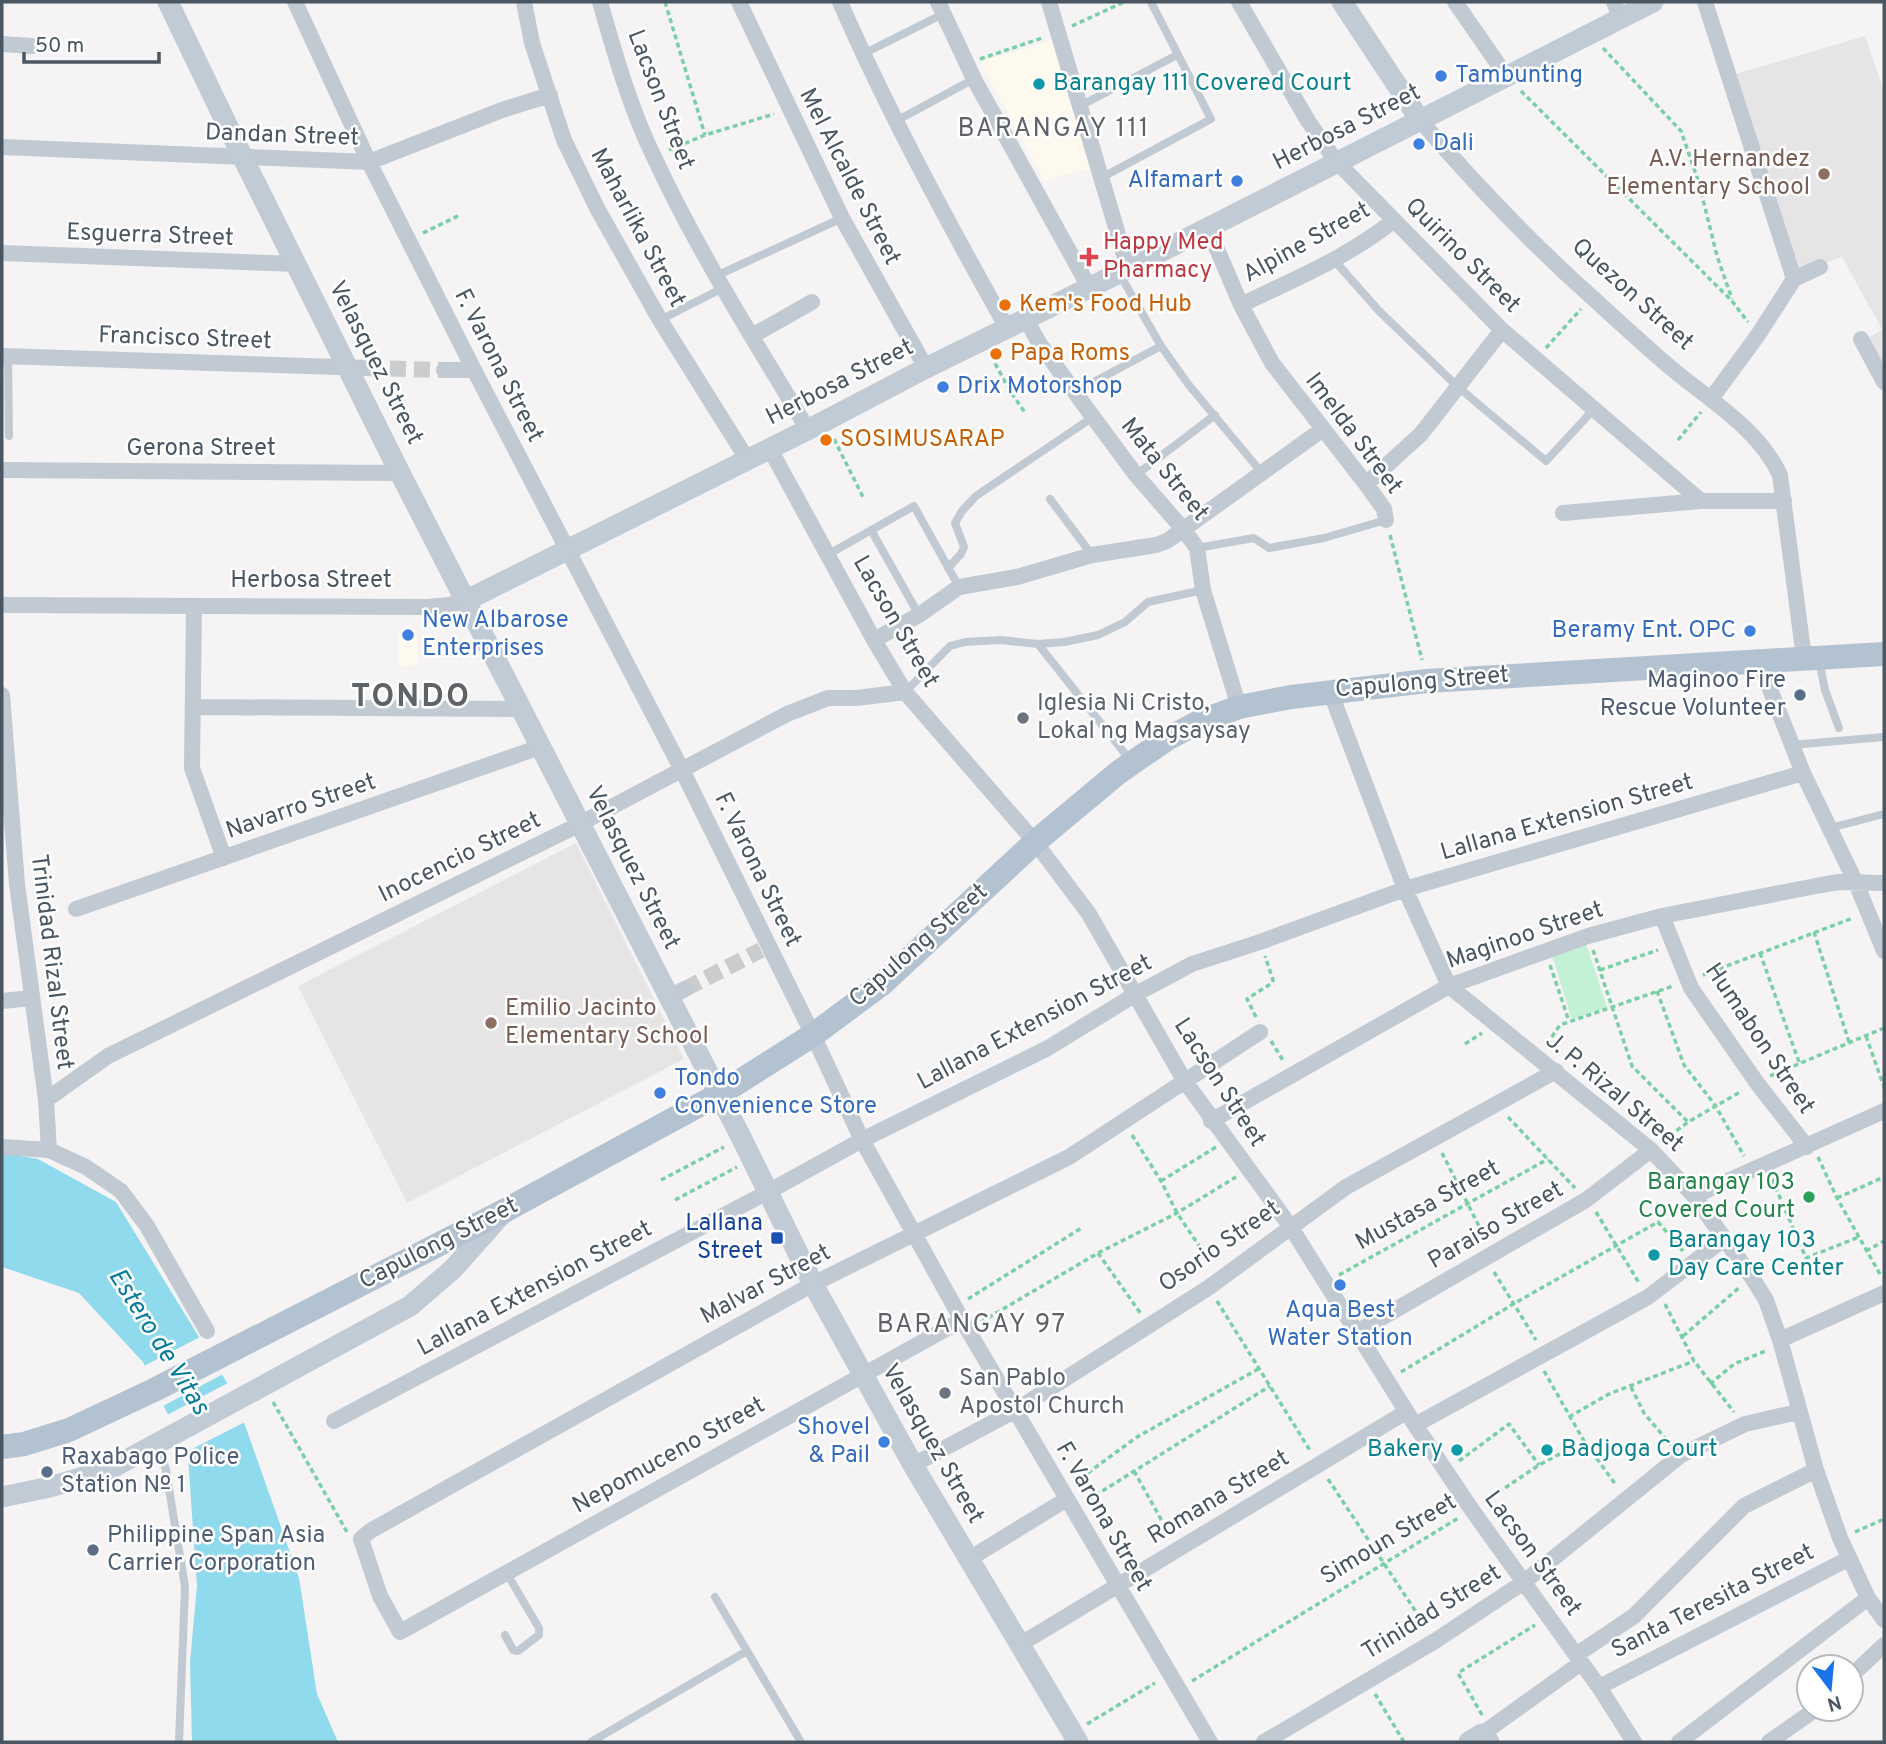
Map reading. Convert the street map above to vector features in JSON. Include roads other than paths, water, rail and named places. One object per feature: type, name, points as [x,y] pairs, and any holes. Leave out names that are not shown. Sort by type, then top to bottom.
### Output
[{"type":"main road","name":"Capulong Street","points":[[2,1447],[69,1430],[154,1390],[506,1210],[718,1095],[813,1035],[883,983],[1035,842],[1132,763],[1167,738],[1199,722],[1239,708],[1330,691],[1427,681],[1884,654]]},
{"type":"street","name":"Velasquez Street","points":[[168,2],[296,264],[357,368],[400,472],[579,824],[677,993],[718,1095],[813,1284],[914,1465],[1075,1737]]},
{"type":"street","name":"F. Varona Street","points":[[295,2],[369,162],[682,770],[765,948],[813,1035],[862,1140],[961,1320],[1210,1742]]},
{"type":"street","name":"Maharlika Street","points":[[524,2],[533,43],[564,140],[597,208],[660,320],[747,460]]},
{"type":"street","name":"Lacson Street","points":[[600,2],[624,82],[653,156],[752,336],[817,426]]},
{"type":"street","name":"Mel Alcalde Street","points":[[739,2],[842,218],[926,368]]},
{"type":"street","name":"Mata Street","points":[[840,2],[943,214],[1016,323],[1039,343],[1136,475],[1184,529],[1197,548],[1203,590],[1239,708]]},
{"type":"street","points":[[1049,2],[1101,178],[1124,271]]},
{"type":"street","name":"Quirino Street","points":[[1239,2],[1308,121],[1336,161],[1535,361],[1701,501]]},
{"type":"street","name":"Quezon Street","points":[[1342,2],[1420,120],[1464,171],[1591,297],[1749,433],[1773,460],[1780,475],[1811,658]]},
{"type":"street","points":[[1455,2],[1507,77]]},
{"type":"street","name":"Herbosa Street","points":[[2,605],[428,607],[449,606],[467,600],[1507,77],[1589,33],[1617,9],[1653,2]]},
{"type":"street","points":[[1705,2],[1794,279]]},
{"type":"street","points":[[940,8],[974,79],[1089,287]]},
{"type":"street","points":[[2,44],[32,46]]},
{"type":"street","name":"Dandan Street","points":[[2,148],[369,162],[502,110],[550,95]]},
{"type":"street","name":"Alpine Street","points":[[1241,304],[1334,260],[1372,238],[1394,220]]},
{"type":"street","name":"Imelda Street","points":[[1208,228],[1241,304],[1272,363],[1366,484],[1384,509],[1386,520]]},
{"type":"street","name":"Esguerra Street","points":[[2,253],[296,264]]},
{"type":"street","points":[[1711,399],[1758,335],[1794,279],[1820,267]]},
{"type":"street","points":[[752,336],[812,302]]},
{"type":"street","points":[[1366,484],[1422,434],[1502,330]]},
{"type":"street","points":[[1861,339],[1884,382]]},
{"type":"street","name":"Francisco Street","points":[[5,356],[357,368]]},
{"type":"street","points":[[444,370],[474,370]]},
{"type":"street","points":[[874,640],[919,615],[960,587],[1017,577],[1092,555],[1167,541],[1323,429]]},
{"type":"street","name":"Lacson Street","points":[[770,449],[905,692],[1035,842],[1089,914],[1184,1080],[1290,1227],[1411,1419],[1472,1510],[1599,1687],[1634,1742]]},
{"type":"street","name":"Gerona Street","points":[[2,470],[400,472]]},
{"type":"street","points":[[1563,513],[1701,501],[1784,501]]},
{"type":"street","points":[[194,607],[192,768],[224,858]]},
{"type":"street","points":[[1759,661],[1803,773],[1856,883],[1884,951]]},
{"type":"street","name":"J. P. Rizal Street","points":[[1330,691],[1405,889],[1449,986],[1651,1150],[1695,1196],[1766,1300],[1781,1343],[1816,1471],[1840,1538],[1868,1598],[1884,1620]]},
{"type":"street","name":"Inocencio Street","points":[[46,1100],[108,1056],[579,824],[807,705],[828,698],[856,698],[905,692]]},
{"type":"street","name":"Trinidad Rizal Street","points":[[2,695],[9,884],[32,998],[46,1100],[49,1150]]},
{"type":"street","points":[[193,707],[521,709]]},
{"type":"street","name":"Navarro Street","points":[[76,909],[540,747]]},
{"type":"street","name":"Lallana Extension Street","points":[[334,1421],[862,1140],[1048,1048],[1136,994],[1192,964],[1405,889],[1803,773]]},
{"type":"street","name":"Maginoo Street","points":[[1211,1121],[1449,986],[1545,950],[1662,916],[1821,885],[1884,883]]},
{"type":"street","name":"Humabon Street","points":[[1662,916],[1691,988],[1757,1083],[1809,1146]]},
{"type":"street","points":[[2,1001],[32,998]]},
{"type":"street","name":"Malvar Street","points":[[400,1632],[380,1596],[365,1535],[813,1284],[1069,1157],[1262,1030]]},
{"type":"street","name":"Osorio Street","points":[[914,1465],[1016,1410],[1149,1326],[1215,1283],[1346,1187],[1556,1071]]},
{"type":"street","points":[[1695,1196],[1884,1111]]},
{"type":"street","points":[[2,1147],[49,1150],[86,1167],[121,1191],[148,1226],[207,1331]]},
{"type":"street","name":"Paraiso Street","points":[[1357,1332],[1586,1200],[1651,1150]]},
{"type":"street","points":[[2,1497],[50,1487],[110,1469],[410,1306],[453,1269],[506,1210]]},
{"type":"street","name":"Romana Street","points":[[1019,1644],[1318,1464],[1539,1355],[1652,1293],[1724,1239]]},
{"type":"street","points":[[1781,1343],[1884,1293]]},
{"type":"street","name":"Nepomuceno Street","points":[[400,1632],[961,1320]]},
{"type":"street","name":"Trinidad Street","points":[[1264,1742],[1435,1641],[1524,1582],[1681,1455],[1745,1424],[1798,1412]]},
{"type":"street","points":[[1483,1737],[1634,1616],[1744,1506],[1816,1471]]},
{"type":"street","points":[[969,1559],[1067,1500]]},
{"type":"street","name":"Santa Teresita Street","points":[[1599,1687],[1848,1559]]},
{"type":"street","points":[[1679,1742],[1868,1598]]},
{"type":"street","points":[[1865,1663],[1884,1645]]},
{"type":"street","points":[[1769,1742],[1796,1723]]},
{"type":"lane","points":[[1101,178],[1211,119],[1151,2]]},
{"type":"lane","points":[[863,54],[940,8]]},
{"type":"lane","points":[[1080,106],[1177,55]]},
{"type":"lane","points":[[896,121],[974,79]]},
{"type":"lane","points":[[660,320],[720,282],[842,218]]},
{"type":"lane","points":[[1334,260],[1379,312],[1458,387],[1546,461],[1594,409]]},
{"type":"lane","points":[[1124,271],[1161,346],[1262,473]]},
{"type":"lane","points":[[1075,392],[1161,346]]},
{"type":"lane","points":[[5,356],[9,436]]},
{"type":"lane","points":[[1136,475],[1215,415]]},
{"type":"lane","points":[[948,568],[964,547],[955,523],[962,510],[976,496],[1093,417]]},
{"type":"lane","points":[[1050,499],[1092,555]]},
{"type":"lane","points":[[829,554],[914,506],[960,587]]},
{"type":"lane","points":[[1197,548],[1254,538],[1269,548],[1324,538],[1386,520]]},
{"type":"lane","points":[[871,530],[919,615]]},
{"type":"lane","points":[[905,692],[950,646],[965,642],[1000,640],[1038,644],[1098,635],[1125,622],[1148,602],[1203,590]]},
{"type":"lane","points":[[1038,644],[1132,763]]},
{"type":"lane","points":[[1811,658],[1839,728]]},
{"type":"lane","points":[[1791,745],[1884,737]]},
{"type":"lane","points":[[1828,828],[1884,814]]},
{"type":"lane","points":[[167,1438],[166,1470],[185,1587],[179,1742]]},
{"type":"lane","points":[[505,1635],[513,1650],[518,1651],[539,1635],[539,1628],[506,1572]]},
{"type":"lane","points":[[715,1597],[801,1742]]},
{"type":"lane","points":[[591,1742],[747,1651]]},
{"type":"water","name":"Estero de Vitas","points":[[2,1153],[38,1159],[116,1202],[234,1394],[299,1578],[317,1694],[338,1742],[192,1742],[190,1662],[197,1586],[188,1457],[143,1362],[79,1293],[2,1267]]},
{"type":"tunnel","points":[[366,368],[444,370]]},
{"type":"tunnel","points":[[685,989],[761,950]]},
{"type":"place","name":"Tambunting","points":[[1441,76]]},
{"type":"place","name":"Barangay 111 Covered Court","points":[[1039,84]]},
{"type":"place","name":"Dali","points":[[1419,144]]},
{"type":"place","name":"A.V. Hernandez Elementary School","points":[[1824,174]]},
{"type":"place","name":"Alfamart","points":[[1237,181]]},
{"type":"place","name":"Happy Med Pharmacy","points":[[1089,257]]},
{"type":"place","name":"Kem's Food Hub","points":[[1005,305]]},
{"type":"place","name":"Papa Roms","points":[[996,354]]},
{"type":"place","name":"Drix Motorshop","points":[[943,387]]},
{"type":"place","name":"SOSIMUSARAP","points":[[826,440]]},
{"type":"place","name":"Beramy Ent. OPC","points":[[1750,631]]},
{"type":"place","name":"New Albarose Enterprises","points":[[408,635]]},
{"type":"place","name":"Maginoo Fire Rescue Volunteer","points":[[1800,695]]},
{"type":"place","name":"Iglesia Ni Cristo, Lokal ng Magsaysay","points":[[1023,718]]},
{"type":"place","name":"Emilio Jacinto Elementary School","points":[[491,1023]]},
{"type":"place","name":"Tondo Convenience Store","points":[[660,1093]]},
{"type":"place","name":"Barangay 103 Covered Court","points":[[1809,1197]]},
{"type":"place","name":"Lallana Street","points":[[777,1238]]},
{"type":"place","name":"Barangay 103 Day Care Center","points":[[1654,1255]]},
{"type":"place","name":"Aqua Best Water Station","points":[[1340,1285]]},
{"type":"place","name":"San Pablo Apostol Church","points":[[945,1393]]},
{"type":"place","name":"Shovel & Pail","points":[[884,1442]]},
{"type":"place","name":"Bakery","points":[[1457,1450]]},
{"type":"place","name":"Badjoga Court","points":[[1547,1450]]},
{"type":"place","name":"Raxabago Police Station № 1","points":[[47,1472]]},
{"type":"place","name":"Philippine Span Asia Carrier Corporation","points":[[93,1550]]},
{"type":"district","name":"BARANGAY 111","points":[[1054,129]]},
{"type":"district","name":"TONDO","points":[[411,698]]},
{"type":"district","name":"BARANGAY 97","points":[[972,1325]]}]
